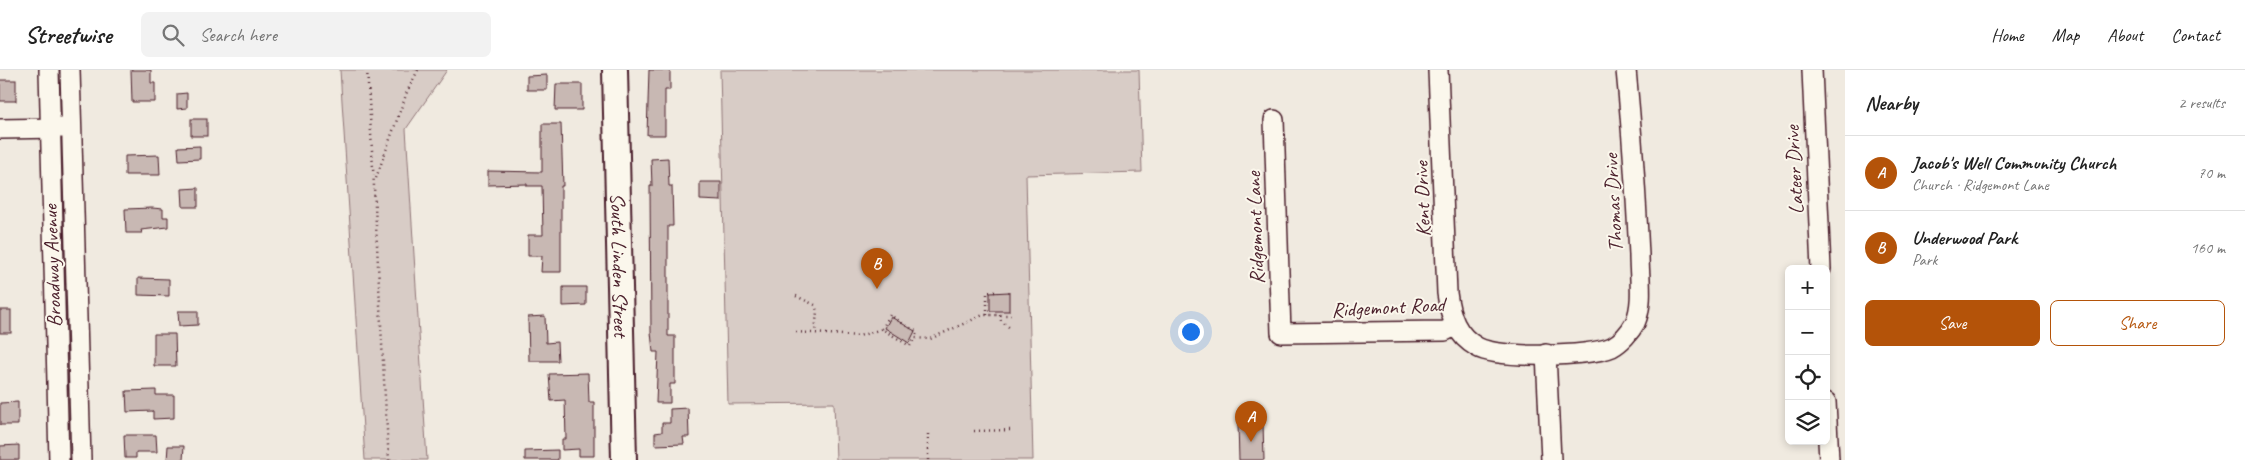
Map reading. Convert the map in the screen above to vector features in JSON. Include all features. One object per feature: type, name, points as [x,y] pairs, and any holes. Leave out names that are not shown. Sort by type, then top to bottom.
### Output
[{"type":"main road","name":"South Linden Street","points":[[615,70],[624,460]]},
{"type":"street","name":"Broadway Avenue","points":[[49,70],[59,460]]},
{"type":"street","name":"Broadway Avenue","points":[[70,70],[80,460]]},
{"type":"street","name":"Kent Drive","points":[[1438,70],[1447,294],[1450,314],[1456,326]]},
{"type":"street","name":"Thomas Drive","points":[[1626,70],[1637,210],[1640,302],[1638,313],[1630,331]]},
{"type":"street","name":"Lateer Drive","points":[[1812,70],[1821,265]]},
{"type":"street","name":"Ridgemont Lane","points":[[1274,120],[1281,334]]},
{"type":"street","points":[[0,129],[71,128]]},
{"type":"street","name":"Ridgemont Road","points":[[1281,334],[1444,331],[1456,326],[1465,338],[1489,352],[1502,354],[1546,354],[1602,350],[1620,341],[1630,331]]},
{"type":"street","points":[[1546,354],[1551,460]]},
{"type":"street","points":[[1828,445],[1829,460]]},
{"type":"path","points":[[367,70],[375,181],[382,356],[389,460]]},
{"type":"path","points":[[375,181],[407,92],[418,70]]},
{"type":"path","points":[[986,315],[986,292],[999,292]]},
{"type":"path","points":[[796,296],[815,306],[817,311],[815,333]]},
{"type":"path","points":[[796,332],[859,336],[882,329],[890,315],[917,332],[910,346],[882,329]]},
{"type":"path","points":[[915,338],[930,339],[986,315],[1011,315]]},
{"type":"path","points":[[1000,315],[1001,321],[1010,328]]},
{"type":"path","points":[[974,431],[1012,430]]},
{"type":"path","points":[[928,434],[928,460]]},
{"type":"shaded area","points":[[340,70],[447,70],[406,129],[427,460],[365,460]]},
{"type":"shaded area","points":[[720,70],[1139,70],[1142,172],[1026,175],[1033,460],[836,460],[834,403],[728,404]]},
{"type":"building","points":[[131,70],[151,70],[151,83],[155,83],[155,102],[132,102]]},
{"type":"building","points":[[649,70],[670,70],[670,90],[665,90],[665,135],[647,135]]},
{"type":"building","points":[[547,75],[547,90],[527,90],[527,76]]},
{"type":"building","points":[[0,80],[16,80],[16,101],[0,101]]},
{"type":"building","points":[[556,84],[582,84],[582,110],[555,110]]},
{"type":"building","points":[[187,93],[187,108],[177,109],[177,94]]},
{"type":"building","points":[[191,119],[207,119],[207,136],[191,136]]},
{"type":"building","points":[[542,124],[561,124],[563,186],[561,186],[561,272],[541,272],[542,256],[528,256],[528,235],[543,235],[542,186],[527,186],[527,184],[488,185],[488,171],[542,172]]},
{"type":"building","points":[[200,146],[200,159],[179,160],[178,147]]},
{"type":"building","points":[[159,155],[160,175],[125,175],[125,156]]},
{"type":"building","points":[[668,158],[669,186],[672,186],[673,226],[668,226],[668,336],[675,336],[675,384],[670,384],[670,403],[656,403],[658,352],[653,352],[651,332],[651,159]]},
{"type":"building","points":[[700,182],[721,182],[721,201],[700,200]]},
{"type":"building","points":[[198,188],[198,207],[183,207],[182,189]]},
{"type":"building","points":[[125,209],[163,209],[163,217],[168,217],[168,227],[141,230],[142,233],[126,233]]},
{"type":"building","points":[[138,278],[169,279],[169,296],[138,295]]},
{"type":"building","points":[[563,287],[586,287],[586,305],[563,306]]},
{"type":"building","points":[[1009,292],[1009,311],[990,311],[990,293]]},
{"type":"building","points":[[0,310],[11,310],[11,333],[0,333]]},
{"type":"building","points":[[178,311],[198,311],[198,325],[179,326]]},
{"type":"building","points":[[545,316],[546,343],[557,342],[558,361],[529,361],[528,317]]},
{"type":"building","points":[[891,317],[915,331],[909,343],[885,328]]},
{"type":"building","points":[[154,334],[175,334],[176,366],[154,366]]},
{"type":"building","points":[[588,373],[589,402],[594,402],[594,456],[579,456],[579,449],[562,450],[562,439],[566,439],[565,400],[551,401],[549,374]]},
{"type":"building","points":[[156,390],[156,395],[174,395],[174,418],[153,419],[153,411],[127,412],[126,391]]},
{"type":"building","points":[[18,402],[18,425],[0,425],[0,403]]},
{"type":"building","points":[[688,408],[689,437],[683,437],[684,444],[655,445],[655,433],[662,432],[662,423],[670,423],[670,409]]},
{"type":"building","points":[[1263,423],[1264,460],[1239,460],[1238,424]]},
{"type":"building","points":[[124,435],[156,435],[157,452],[136,452],[136,458],[125,458]]},
{"type":"building","points":[[19,445],[19,460],[0,460],[0,446]]},
{"type":"building","points":[[168,446],[184,446],[183,460],[167,460]]},
{"type":"building","points":[[558,450],[558,460],[525,460],[525,451]]},
{"type":"place","name":"Underwood Park","points":[[877,289]]},
{"type":"place","name":"Jacob's Well Community Church","points":[[1251,442]]}]
